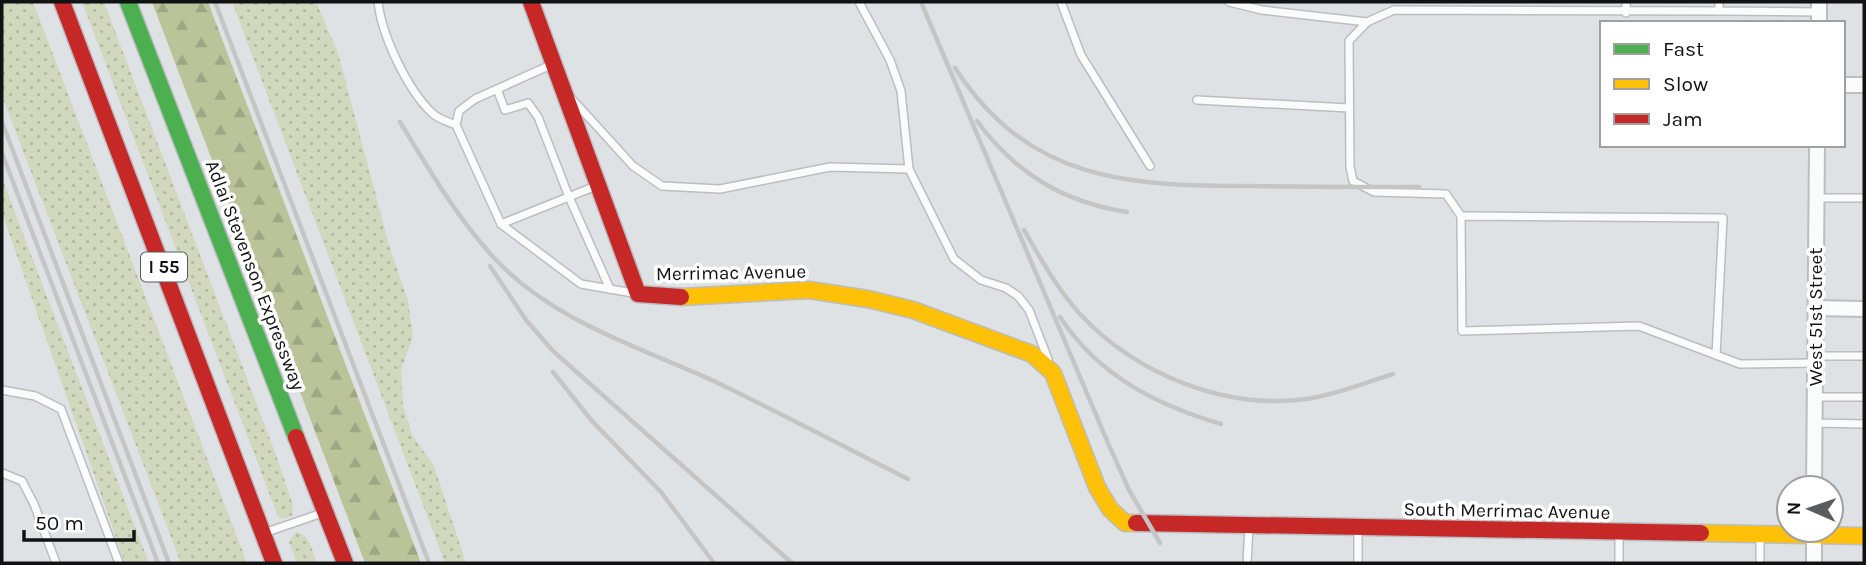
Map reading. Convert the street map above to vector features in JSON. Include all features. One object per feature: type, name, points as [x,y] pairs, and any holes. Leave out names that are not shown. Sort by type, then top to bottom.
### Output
[{"type":"main road","name":"I 55","points":[[62,2],[274,563]]},
{"type":"main road","name":"Adlai Stevenson Expressway","points":[[128,2],[345,563]]},
{"type":"main road","name":"Merrimac Avenue","points":[[531,2],[638,294],[677,297],[809,290],[868,299],[913,310],[1032,354],[1053,373]]},
{"type":"main road","name":"South Merrimac Avenue","points":[[1053,373],[1097,487],[1110,509],[1125,523],[1775,535]]},
{"type":"main road","name":"South Merrimac Avenue","points":[[1845,535],[1864,536]]},
{"type":"street","points":[[1845,85],[1864,85]]},
{"type":"street","name":"West 51st Street","points":[[1814,474],[1817,147]]},
{"type":"street","points":[[1815,308],[1864,309]]},
{"type":"street","points":[[1814,544],[1814,563]]},
{"type":"lane","points":[[378,2],[380,20],[397,63],[433,114],[456,125]]},
{"type":"lane","points":[[859,2],[890,61],[901,91],[909,169],[954,259],[981,280],[1006,288],[1018,296],[1029,310],[1053,373]]},
{"type":"lane","points":[[1060,2],[1081,55],[1150,166]]},
{"type":"lane","points":[[1229,2],[1262,10],[1367,22]]},
{"type":"lane","points":[[1626,2],[1626,13]]},
{"type":"lane","points":[[1719,2],[1719,12]]},
{"type":"lane","points":[[1819,12],[1394,10],[1367,22],[1349,41],[1350,167],[1353,181],[1374,192],[1446,194],[1461,216],[1462,331],[1639,326],[1740,365],[1864,356]]},
{"type":"lane","points":[[553,64],[497,89],[459,111],[456,125],[501,224],[581,284],[638,294]]},
{"type":"lane","points":[[561,85],[632,166],[662,186],[720,189],[830,167],[909,169]]},
{"type":"lane","points":[[497,89],[505,110],[528,103],[538,117],[569,197],[610,289]]},
{"type":"lane","points":[[1198,100],[1349,108]]},
{"type":"lane","points":[[501,224],[597,185]]},
{"type":"lane","points":[[1816,198],[1864,198]]},
{"type":"lane","points":[[1461,216],[1723,218],[1716,355]]},
{"type":"lane","points":[[2,390],[36,396],[61,409],[119,563]]},
{"type":"lane","points":[[1815,397],[1864,397]]},
{"type":"lane","points":[[1814,423],[1864,424]]},
{"type":"lane","points":[[2,473],[22,481],[34,504],[56,563]]},
{"type":"lane","points":[[263,534],[325,512]]},
{"type":"lane","points":[[1247,563],[1249,527]]},
{"type":"lane","points":[[1358,529],[1358,563]]},
{"type":"lane","points":[[1619,533],[1619,563]]},
{"type":"lane","points":[[1760,536],[1760,563]]},
{"type":"green space","points":[[2,2],[33,2],[247,563],[181,563],[2,96]]},
{"type":"green space","points":[[82,2],[104,2],[275,452],[293,505],[292,516],[281,519],[277,514]]},
{"type":"green space","points":[[152,2],[208,2],[421,563],[365,563]]},
{"type":"green space","points":[[232,2],[316,2],[338,53],[389,245],[408,301],[413,336],[401,370],[403,405],[412,435],[434,466],[466,563],[445,563]]},
{"type":"green space","points":[[2,177],[149,563],[125,563],[2,213]]},
{"type":"green space","points":[[296,532],[301,533],[307,540],[317,563],[297,563],[289,542]]},
{"type":"railway","points":[[215,2],[429,563]]},
{"type":"railway","points":[[921,2],[1108,443],[1129,490],[1160,543]]},
{"type":"railway","points":[[955,68],[984,106],[1016,135],[1050,156],[1086,170],[1125,179],[1166,184],[1419,187]]},
{"type":"railway","points":[[977,121],[1007,156],[1042,182],[1082,201],[1127,212]]},
{"type":"railway","points":[[2,122],[169,563]]},
{"type":"railway","points":[[400,122],[469,229],[497,261],[546,302],[602,332],[718,383],[908,479]]},
{"type":"railway","points":[[2,153],[158,563]]},
{"type":"railway","points":[[1024,230],[1043,263],[1080,314],[1127,354],[1183,383],[1213,393],[1275,401],[1328,395],[1393,374]]},
{"type":"railway","points":[[490,266],[526,320],[553,351],[792,563]]},
{"type":"railway","points":[[1060,317],[1092,356],[1130,385],[1174,407],[1221,424]]},
{"type":"railway","points":[[553,372],[592,421],[661,492],[714,563]]},
{"type":"traffic: fast","points":[[128,2],[296,437]]},
{"type":"traffic: slow","points":[[681,297],[809,290],[868,299],[913,310],[1032,354],[1053,373],[1097,487],[1110,509],[1125,523],[1136,523]]},
{"type":"traffic: slow","points":[[1701,533],[1864,536]]},
{"type":"traffic: jam","points":[[62,2],[274,563]]},
{"type":"traffic: jam","points":[[531,2],[638,294],[681,297]]},
{"type":"traffic: jam","points":[[296,437],[345,563]]},
{"type":"traffic: jam","points":[[1136,523],[1701,533]]}]
